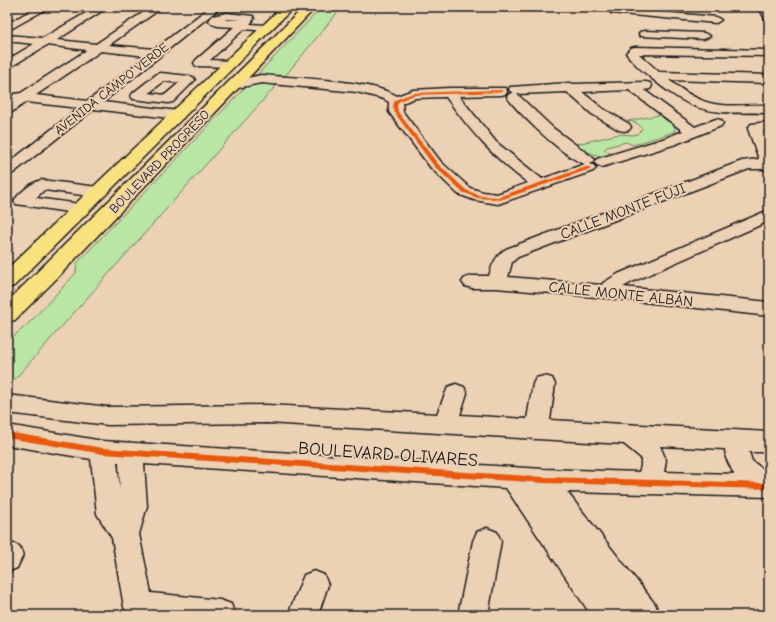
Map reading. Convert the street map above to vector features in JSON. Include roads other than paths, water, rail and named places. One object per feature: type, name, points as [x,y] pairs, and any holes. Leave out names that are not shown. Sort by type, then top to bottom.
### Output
[{"type":"main road","name":"BOULEVARD PROGRESO","points":[[7,281],[288,7]]},
{"type":"main road","name":"BOULEVARD PROGRESO","points":[[7,315],[310,7]]},
{"type":"street","points":[[7,28],[45,7]]},
{"type":"street","points":[[7,65],[103,7]]},
{"type":"street","points":[[7,109],[158,7]]},
{"type":"street","name":"AVENIDA CAMPO VERDE","points":[[7,171],[216,7]]},
{"type":"street","points":[[705,44],[705,32],[715,24],[716,20],[711,7]]},
{"type":"street","points":[[764,7],[769,17]]},
{"type":"street","points":[[615,10],[636,13],[663,11],[716,20]]},
{"type":"street","points":[[663,11],[692,26],[705,44]]},
{"type":"street","points":[[636,13],[647,38],[769,53]]},
{"type":"street","points":[[188,73],[242,25],[266,28]]},
{"type":"street","points":[[7,38],[156,53]]},
{"type":"street","points":[[705,44],[635,50],[632,52],[656,76],[698,104],[711,107],[769,109]]},
{"type":"street","points":[[200,63],[228,64]]},
{"type":"street","points":[[255,63],[280,79]]},
{"type":"street","points":[[656,76],[769,78]]},
{"type":"street","points":[[233,86],[261,79],[280,79],[414,94],[501,91],[508,89],[514,93],[521,106],[570,150],[592,163]]},
{"type":"street","points":[[631,86],[693,132]]},
{"type":"street","points":[[514,93],[568,87],[646,86]]},
{"type":"street","points":[[568,87],[597,111],[624,128]]},
{"type":"street","points":[[370,88],[393,97],[396,101],[396,112],[424,152],[455,184],[469,194],[466,200],[468,204],[471,207],[480,210],[492,208],[496,205],[498,199],[540,185],[592,163],[623,156],[716,123]]},
{"type":"street","points":[[176,92],[198,94]]},
{"type":"street","points":[[449,92],[477,130],[494,148],[509,162],[540,185]]},
{"type":"street","points":[[396,101],[414,94]]},
{"type":"street","points":[[7,96],[178,114]]},
{"type":"street","points":[[762,126],[768,165]]},
{"type":"street","name":"CALLE MONTE FUJI","points":[[497,282],[502,262],[512,253],[747,164],[768,165]]},
{"type":"street","points":[[81,209],[22,201],[41,185],[98,192]]},
{"type":"street","points":[[607,292],[610,287],[625,278],[769,215]]},
{"type":"street","name":"CALLE MONTE ALBÁN","points":[[472,282],[497,282],[769,309]]},
{"type":"street","points":[[537,429],[544,384]]},
{"type":"street","points":[[446,424],[456,393]]},
{"type":"street","name":"BOULEVARD OLIVARES","points":[[7,404],[108,416],[267,414],[758,442]]},
{"type":"street","points":[[629,434],[645,445],[651,452],[655,463],[653,471],[646,482]]},
{"type":"street","name":"BOULEVARD OLIVARES","points":[[7,435],[103,451],[543,480],[768,486]]},
{"type":"street","points":[[758,442],[739,446],[736,451],[738,461],[750,476],[768,486]]},
{"type":"street","points":[[103,451],[110,514],[125,534]]},
{"type":"street","points":[[131,452],[134,506],[125,534],[137,611],[220,615]]},
{"type":"street","points":[[512,477],[609,615]]},
{"type":"street","points":[[543,480],[644,615]]},
{"type":"street","points":[[473,615],[487,540]]},
{"type":"street","points":[[303,615],[314,585]]}]
